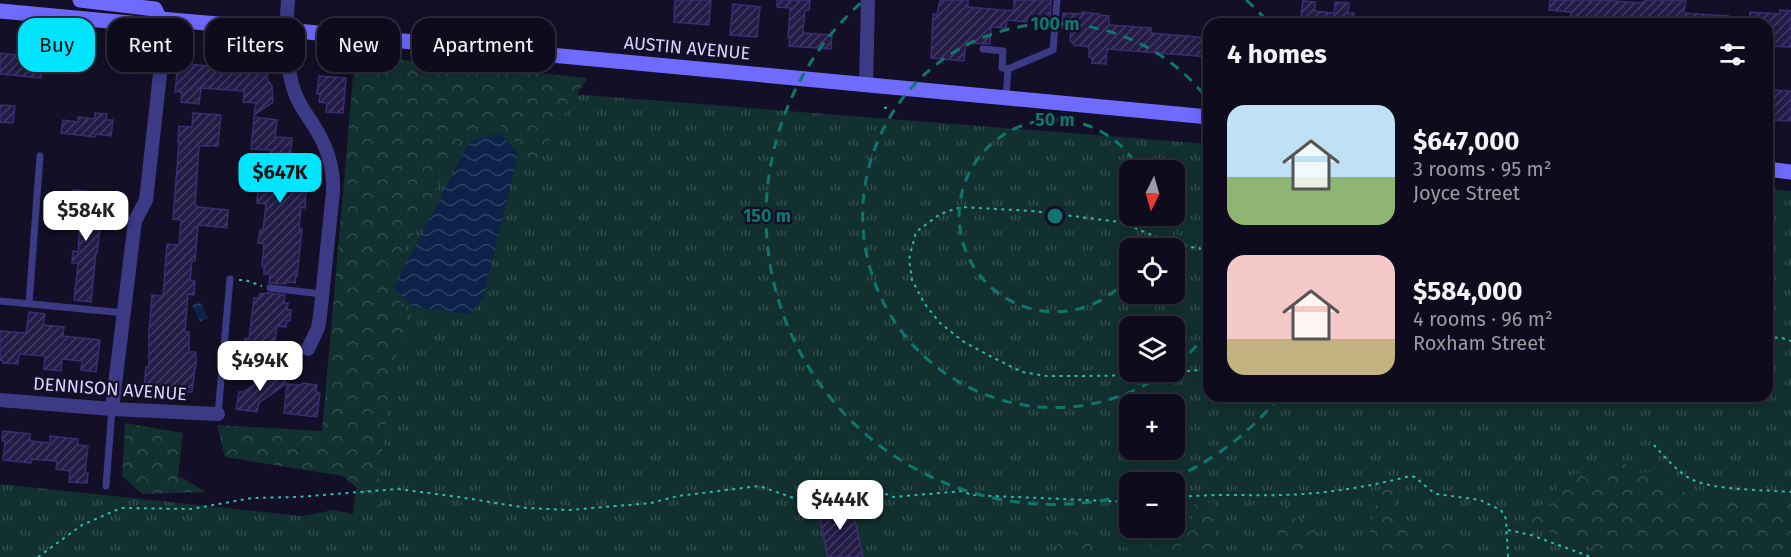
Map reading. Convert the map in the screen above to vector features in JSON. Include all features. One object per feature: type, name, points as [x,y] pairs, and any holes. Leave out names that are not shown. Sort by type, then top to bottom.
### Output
[{"type":"main road","name":"AUSTIN AVENUE","points":[[81,0],[155,9],[162,18]]},
{"type":"main road","name":"AUSTIN AVENUE","points":[[0,11],[107,21]]},
{"type":"main road","name":"AUSTIN AVENUE","points":[[305,32],[1203,116]]},
{"type":"main road","points":[[1773,170],[1791,172]]},
{"type":"street","points":[[287,18],[288,0]]},
{"type":"street","points":[[866,85],[868,0]]},
{"type":"street","points":[[112,409],[135,220],[146,200],[158,72]]},
{"type":"street","points":[[289,72],[294,91],[302,109],[326,147],[333,175],[318,328],[308,349]]},
{"type":"street","name":"DENNISON AVENUE","points":[[0,400],[112,409],[218,414]]},
{"type":"lane","points":[[983,49],[1003,51],[1002,68],[1008,69],[1053,50],[1057,0]]},
{"type":"lane","points":[[1006,98],[1008,69]]},
{"type":"lane","points":[[29,303],[40,156]]},
{"type":"lane","points":[[218,414],[230,279]]},
{"type":"lane","points":[[270,288],[322,294]]},
{"type":"lane","points":[[0,301],[125,313]]},
{"type":"lane","points":[[106,486],[112,409]]},
{"type":"path","points":[[884,108],[890,107]]},
{"type":"path","points":[[1203,249],[1160,238],[1120,222],[1032,211],[961,207],[940,214],[916,232],[909,259],[912,280],[924,303],[940,323],[964,342],[1022,372],[1047,376],[1084,376],[1147,375],[1203,370]]},
{"type":"path","points":[[230,279],[245,280],[270,288]]},
{"type":"path","points":[[1773,337],[1791,341]]},
{"type":"path","points":[[1654,445],[1669,462],[1692,480],[1716,486],[1791,492]]},
{"type":"path","points":[[1185,497],[1336,492],[1410,476],[1415,477],[1437,494],[1480,500],[1501,510],[1506,519],[1508,557]]},
{"type":"path","points":[[38,557],[82,525],[121,508],[191,509],[252,498],[398,489],[527,508],[569,510],[651,503],[678,496],[759,486],[814,505],[883,493],[894,497],[963,491],[971,495],[1119,502]]},
{"type":"path","points":[[1507,530],[1531,535],[1591,557]]},
{"type":"green space","points":[[1459,16],[1484,18],[1459,18]]},
{"type":"green space","points":[[400,59],[412,61],[412,72],[526,72],[587,78],[545,147],[538,170],[500,125],[462,137],[387,287],[418,323],[394,360],[379,478],[381,509],[343,476],[225,457],[217,425],[322,431],[354,72],[400,72]]},
{"type":"green space","points":[[407,81],[1203,144],[1203,402],[1773,402],[1773,190],[1791,191],[1791,557],[0,557],[0,484],[302,516],[334,510],[353,514]]},
{"type":"green space","points":[[125,423],[183,433],[178,476],[207,492],[142,494],[122,476]]},
{"type":"green space","points":[[1625,464],[1639,473],[1652,472],[1666,479],[1678,490],[1697,496],[1762,499],[1780,495],[1791,497],[1791,557],[1608,557],[1582,543],[1526,520],[1522,510],[1537,514],[1548,510],[1558,486],[1569,477],[1593,469]]},
{"type":"green space","points":[[1386,487],[1394,492],[1394,512],[1410,529],[1426,538],[1457,544],[1481,557],[1374,557],[1369,545],[1372,520],[1378,495]]},
{"type":"green space","points":[[1214,502],[1217,555],[1232,557],[1188,557],[1189,547],[1179,546],[1168,553],[1152,548],[1144,540],[1133,551],[1122,546],[1123,538],[1185,538],[1185,518],[1186,520],[1192,519],[1191,505]]},
{"type":"green space","points":[[1286,504],[1294,518],[1304,519],[1312,513],[1317,513],[1322,519],[1315,544],[1304,555],[1289,552],[1277,540],[1280,507]]},
{"type":"green space","points":[[1086,527],[1093,538],[1087,557],[1059,557],[1057,541]]},
{"type":"water","points":[[500,133],[518,154],[484,295],[469,314],[413,307],[394,287],[470,141]]},
{"type":"water","points":[[200,301],[208,318],[200,322],[192,305]]},
{"type":"building","points":[[675,0],[711,0],[709,25],[674,22]]},
{"type":"building","points":[[777,0],[810,0],[809,10],[805,10],[803,33],[832,35],[831,49],[789,46],[790,8],[777,7]]},
{"type":"building","points":[[940,0],[968,0],[968,7],[1014,11],[1014,0],[1051,0],[1050,20],[1027,19],[1027,22],[1007,20],[1006,28],[991,27],[990,44],[966,43],[964,61],[931,58],[933,14],[937,15]]},
{"type":"building","points":[[1550,0],[1614,0],[1642,3],[1646,0],[1686,0],[1684,13],[1729,16],[1729,18],[1581,18],[1571,17],[1571,12],[1549,10]]},
{"type":"building","points":[[1303,1],[1315,2],[1315,11],[1334,13],[1335,2],[1349,3],[1348,13],[1354,13],[1354,18],[1301,18]]},
{"type":"building","points":[[733,4],[760,7],[757,37],[730,35]]},
{"type":"building","points":[[1780,10],[1791,11],[1791,47],[1773,46],[1773,18],[1750,18],[1750,12],[1780,14]]},
{"type":"building","points":[[1082,12],[1109,16],[1109,25],[1151,28],[1151,33],[1203,37],[1203,57],[1107,49],[1106,64],[1092,63],[1092,58],[1089,57],[1089,47],[1074,45],[1070,40],[1071,28],[1062,28],[1063,13],[1082,14]]},
{"type":"building","points":[[17,44],[18,72],[42,72],[41,78],[0,74],[0,53],[16,55]]},
{"type":"building","points":[[193,64],[205,66],[205,72],[267,72],[267,79],[272,86],[273,102],[254,115],[256,103],[243,102],[244,91],[201,88],[199,104],[181,102],[182,92],[175,92],[177,72],[193,72]]},
{"type":"building","points":[[319,76],[346,78],[343,113],[326,112],[327,103],[319,102],[320,94],[317,94]]},
{"type":"building","points":[[1775,90],[1791,91],[1791,121],[1773,120]]},
{"type":"building","points":[[0,105],[15,106],[13,123],[0,122]]},
{"type":"building","points":[[95,113],[107,114],[106,120],[113,120],[111,136],[95,134],[95,137],[61,133],[63,120],[78,122],[78,117],[95,119]]},
{"type":"building","points":[[193,113],[221,115],[218,146],[199,146],[195,205],[228,210],[227,228],[198,225],[195,261],[192,261],[190,280],[195,281],[194,295],[188,294],[185,332],[189,332],[189,352],[196,352],[196,368],[192,392],[186,394],[144,387],[146,367],[149,368],[152,295],[163,296],[167,244],[179,245],[181,220],[173,219],[179,126],[192,127]]},
{"type":"building","points":[[254,117],[277,120],[275,137],[292,138],[290,157],[303,158],[302,170],[305,170],[302,190],[306,191],[305,208],[301,207],[299,229],[302,229],[295,283],[269,283],[270,274],[264,274],[262,266],[264,244],[258,243],[260,230],[263,230],[266,204],[257,203],[258,186],[267,187],[271,150],[251,149]]},
{"type":"building","points":[[73,190],[93,192],[91,210],[105,211],[96,253],[91,302],[74,300],[78,263],[72,263],[73,251],[78,252],[80,225],[69,224]]},
{"type":"building","points":[[268,293],[285,295],[284,303],[288,303],[287,310],[291,310],[290,321],[287,321],[286,327],[277,326],[273,354],[239,373],[228,372],[230,354],[243,355],[245,338],[249,339],[254,298]]},
{"type":"building","points":[[29,312],[45,314],[43,325],[64,327],[63,336],[100,340],[96,372],[81,370],[82,361],[62,359],[61,371],[44,369],[45,356],[19,354],[18,364],[3,363],[0,360],[0,331],[26,333]]},
{"type":"building","points":[[276,369],[287,383],[259,403],[257,412],[236,409],[239,392],[244,392]]},
{"type":"building","points":[[302,383],[317,385],[316,392],[320,393],[317,417],[284,413],[287,384],[302,385]]},
{"type":"building","points":[[3,431],[30,434],[30,441],[50,443],[50,436],[78,439],[78,445],[88,446],[85,473],[88,473],[87,483],[69,482],[70,471],[56,469],[57,461],[31,459],[31,463],[3,460],[5,441],[2,441]]},
{"type":"building","points":[[851,502],[863,557],[828,557],[818,510]]}]
